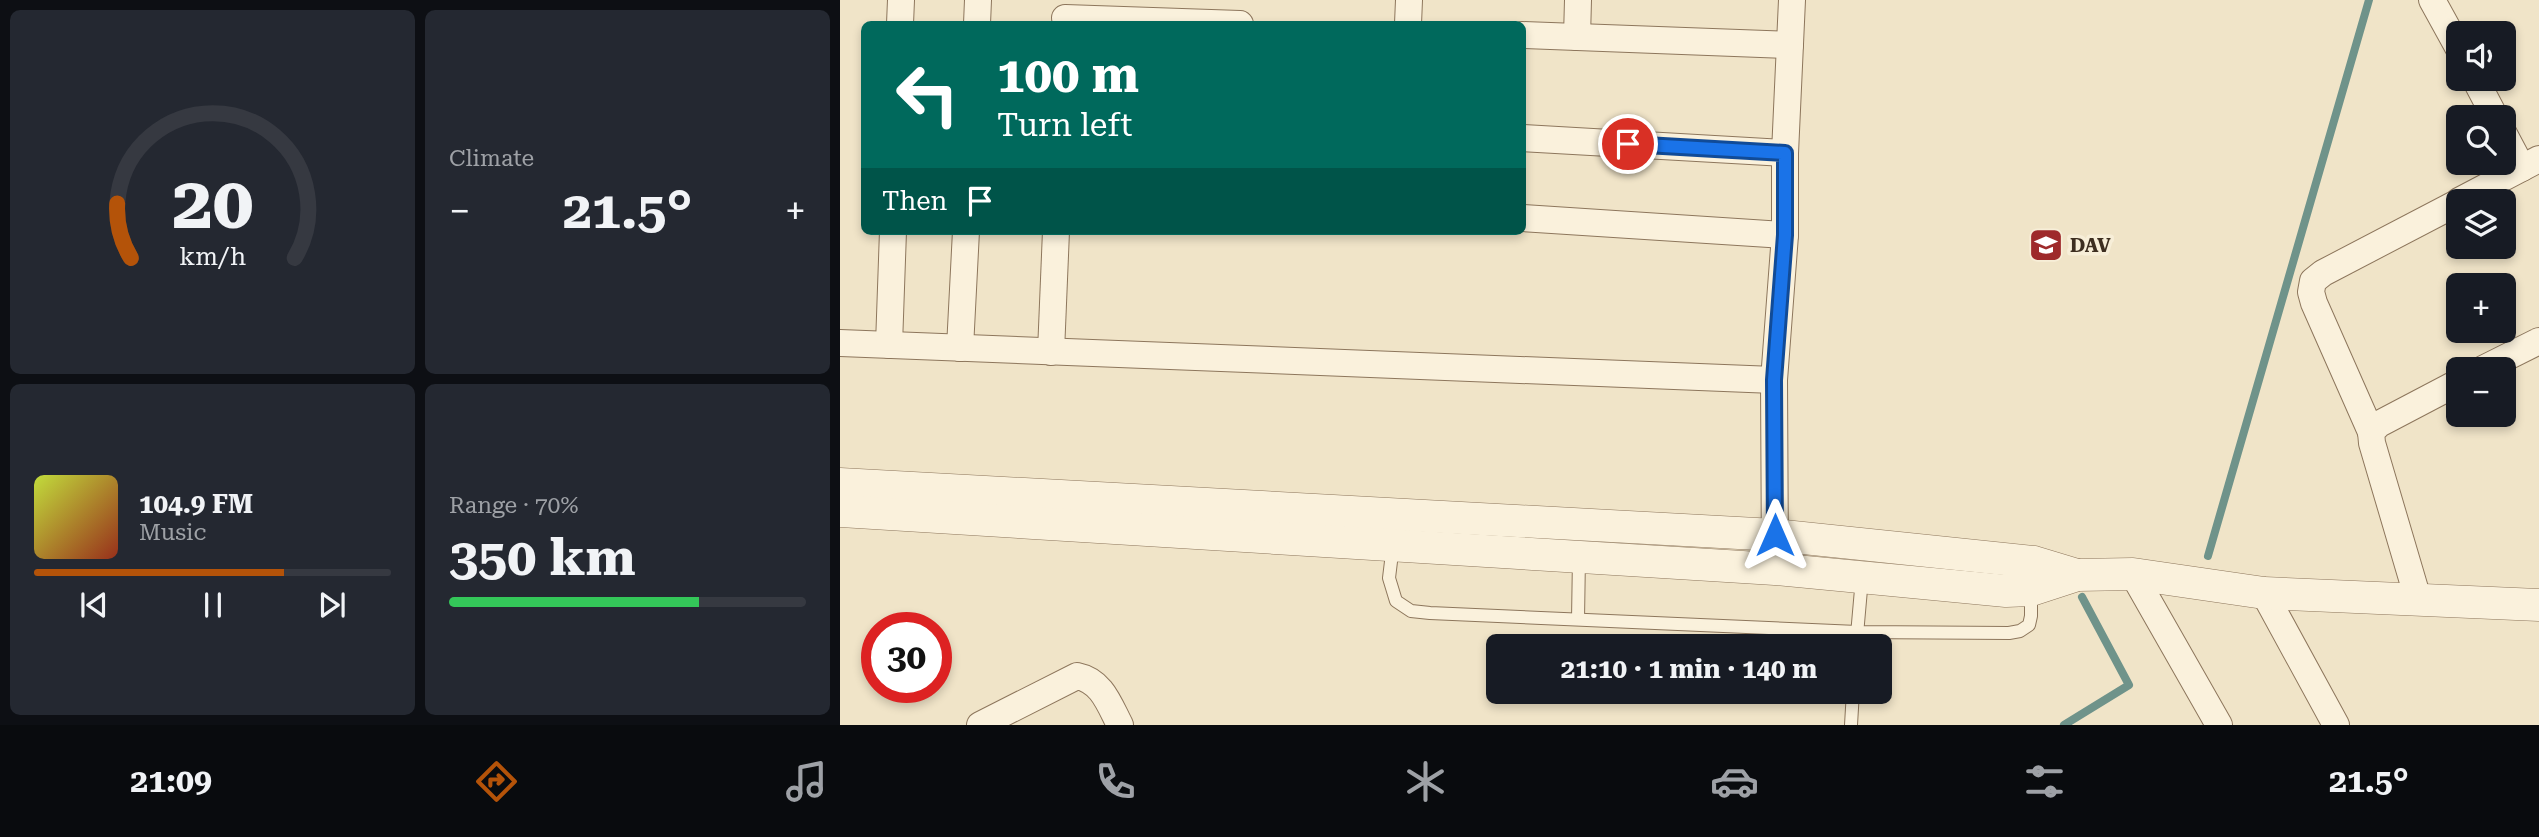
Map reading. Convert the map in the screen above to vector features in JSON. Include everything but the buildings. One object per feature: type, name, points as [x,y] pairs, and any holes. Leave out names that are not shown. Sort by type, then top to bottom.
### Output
[{"type":"street","points":[[900,21],[901,0]]},
{"type":"street","points":[[977,21],[978,0]]},
{"type":"street","points":[[1408,21],[1409,0]]},
{"type":"street","points":[[1577,37],[1578,0]]},
{"type":"street","points":[[1775,569],[1774,380],[1785,235],[1785,153],[1792,0]]},
{"type":"street","points":[[2432,0],[2446,25]]},
{"type":"street","points":[[1065,14],[1188,21]]},
{"type":"street","points":[[1526,35],[1790,45]]},
{"type":"street","points":[[1526,138],[1785,153]]},
{"type":"street","points":[[2482,189],[2531,164],[2516,147]]},
{"type":"street","points":[[2418,599],[2371,432],[2311,292],[2313,281],[2323,273],[2446,208]]},
{"type":"street","points":[[1526,218],[1785,235]]},
{"type":"street","points":[[889,345],[893,235]]},
{"type":"street","points":[[960,348],[966,235]]},
{"type":"street","points":[[1051,352],[1056,235]]},
{"type":"street","points":[[2507,357],[2539,341]]},
{"type":"street","points":[[840,343],[1774,380]]},
{"type":"street","points":[[2371,432],[2446,389]]},
{"type":"street","points":[[840,484],[1775,535],[2034,562],[2077,575]]},
{"type":"street","points":[[840,511],[1775,569],[2006,591],[2031,590],[2077,575],[2133,574],[2264,593],[2539,605]]},
{"type":"street","points":[[2133,574],[2219,725]]},
{"type":"street","points":[[2264,593],[2336,725]]},
{"type":"street","points":[[981,725],[1077,676],[1091,679],[1104,694],[1120,725]]},
{"type":"lane","points":[[1393,545],[1389,578],[1396,601],[1411,611],[1857,632],[2009,632],[2020,631],[2029,625],[2031,590]]},
{"type":"lane","points":[[1578,620],[1579,557]]},
{"type":"lane","points":[[1857,632],[1862,577]]},
{"type":"lane","points":[[1851,725],[1852,704]]},
{"type":"waterway","points":[[2208,556],[2369,0]]},
{"type":"waterway","points":[[2064,725],[2129,685],[2082,597]]},
{"type":"place","name":"DAV","points":[[2046,245]]},
{"type":"route","points":[[1628,144],[1785,153],[1785,235],[1774,380],[1775,535]]}]
